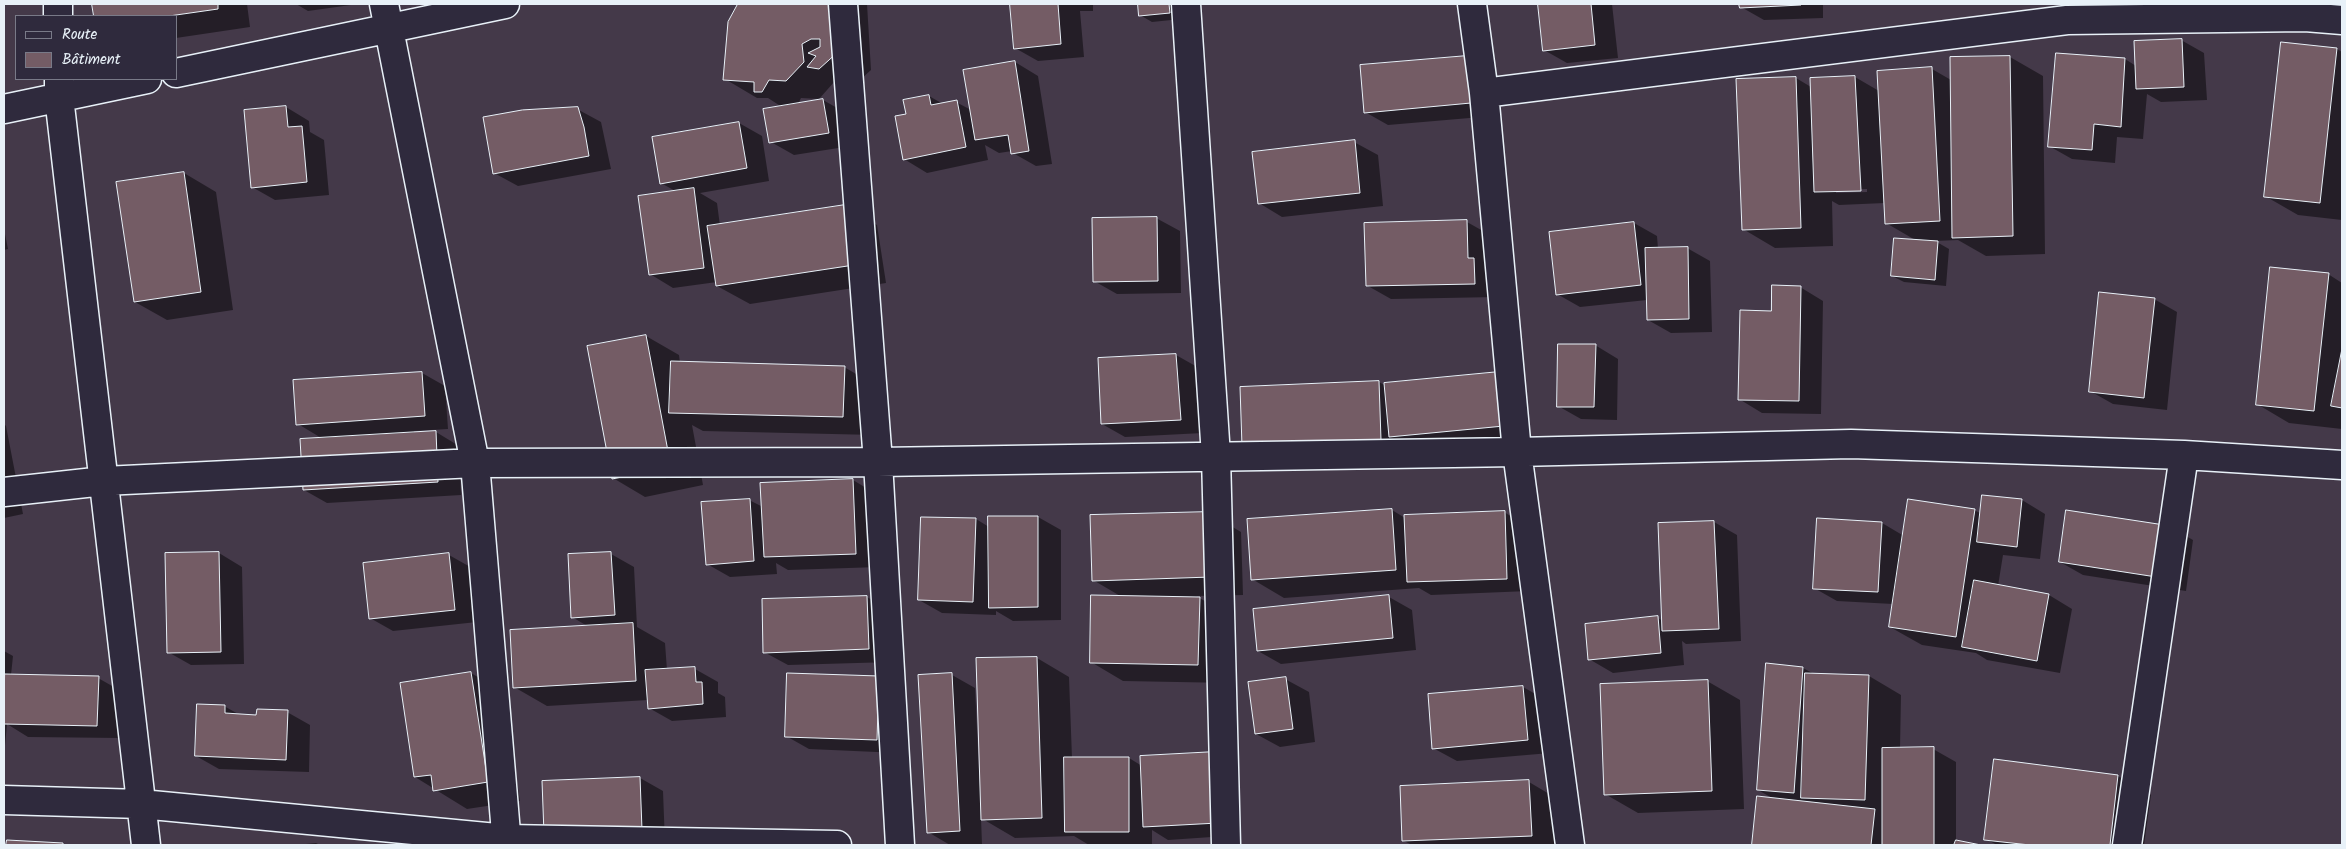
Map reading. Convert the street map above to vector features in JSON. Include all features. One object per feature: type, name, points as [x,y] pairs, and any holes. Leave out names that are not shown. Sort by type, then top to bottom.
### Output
[{"type":"street","points":[[178,72],[385,16],[505,4]]},
{"type":"street","points":[[843,4],[878,462],[900,845]]},
{"type":"street","points":[[1186,4],[1216,456],[1226,845]]},
{"type":"street","points":[[1472,4],[1484,93],[1517,452],[1570,845]]},
{"type":"street","points":[[385,16],[475,464],[507,842]]},
{"type":"street","points":[[1484,93],[2068,20],[2305,17],[2342,20]]},
{"type":"street","points":[[4,109],[59,88],[137,80]]},
{"type":"street","points":[[59,88],[146,845]]},
{"type":"street","points":[[4,492],[104,481],[475,464],[878,462],[1517,452],[1851,444],[2184,455],[2342,465]]},
{"type":"street","points":[[2127,845],[2184,455]]},
{"type":"street","points":[[4,800],[141,804],[507,842],[837,845]]},
{"type":"building","points":[[92,4],[218,4],[218,9],[176,15],[94,15]]},
{"type":"building","points":[[738,4],[836,4],[839,51],[819,69],[807,67],[816,56],[808,53],[820,47],[820,39],[811,39],[802,44],[804,62],[786,81],[769,80],[762,92],[754,92],[754,82],[723,80],[728,22]]},
{"type":"building","points":[[1010,4],[1058,4],[1061,44],[1014,49]]},
{"type":"building","points":[[1138,4],[1169,4],[1170,13],[1139,16]]},
{"type":"building","points":[[1538,4],[1591,4],[1595,45],[1543,51]]},
{"type":"building","points":[[1739,4],[1801,4],[1801,5],[1740,8]]},
{"type":"building","points":[[2182,39],[2184,87],[2136,89],[2134,41]]},
{"type":"building","points":[[2281,42],[2337,48],[2320,203],[2264,197]]},
{"type":"building","points":[[2056,53],[2125,58],[2121,127],[2094,124],[2092,150],[2048,147]]},
{"type":"building","points":[[1467,56],[1471,103],[1364,113],[1360,65]]},
{"type":"building","points":[[2010,56],[2013,236],[1952,238],[1950,57]]},
{"type":"building","points":[[1015,61],[1029,151],[1011,154],[1008,135],[975,140],[963,70]]},
{"type":"building","points":[[1932,67],[1940,221],[1885,224],[1877,71]]},
{"type":"building","points":[[1855,76],[1861,191],[1814,192],[1810,78]]},
{"type":"building","points":[[1796,77],[1801,228],[1742,230],[1736,79]]},
{"type":"building","points":[[929,95],[931,105],[957,100],[966,147],[903,160],[895,116],[906,114],[903,100]]},
{"type":"building","points":[[823,99],[829,133],[769,143],[763,109]]},
{"type":"building","points":[[286,106],[288,127],[302,126],[307,182],[251,188],[244,110]]},
{"type":"building","points":[[578,107],[589,156],[493,174],[483,117],[522,110]]},
{"type":"building","points":[[739,122],[747,168],[660,184],[652,137]]},
{"type":"building","points":[[1355,140],[1360,193],[1258,204],[1252,152]]},
{"type":"building","points":[[184,172],[201,292],[134,302],[116,182]]},
{"type":"building","points":[[694,188],[704,268],[649,275],[638,196]]},
{"type":"building","points":[[845,205],[854,265],[716,286],[707,226]]},
{"type":"building","points":[[1157,217],[1158,281],[1093,282],[1092,218]]},
{"type":"building","points":[[1467,220],[1468,258],[1474,258],[1475,284],[1366,286],[1364,223]]},
{"type":"building","points":[[1634,222],[1641,285],[1556,295],[1549,232]]},
{"type":"building","points":[[1894,238],[1938,241],[1935,280],[1891,276]]},
{"type":"building","points":[[1688,247],[1689,319],[1647,320],[1645,248]]},
{"type":"building","points":[[2270,267],[2329,273],[2314,411],[2256,405]]},
{"type":"building","points":[[1772,285],[1801,286],[1799,401],[1738,400],[1740,310],[1771,311]]},
{"type":"building","points":[[2099,292],[2155,298],[2144,398],[2089,392]]},
{"type":"building","points":[[646,335],[671,467],[612,479],[587,346]]},
{"type":"building","points":[[1558,344],[1596,344],[1594,407],[1557,407]]},
{"type":"building","points":[[2342,349],[2342,408],[2331,406]]},
{"type":"building","points":[[1176,354],[1181,420],[1101,424],[1098,358]]},
{"type":"building","points":[[671,361],[845,366],[843,417],[669,413]]},
{"type":"building","points":[[422,372],[425,416],[296,425],[293,380]]},
{"type":"building","points":[[1499,372],[1504,426],[1389,437],[1384,383]]},
{"type":"building","points":[[1379,381],[1381,440],[1242,446],[1240,387]]},
{"type":"building","points":[[436,431],[438,482],[303,490],[300,439]]},
{"type":"building","points":[[853,479],[856,554],[764,557],[760,483]]},
{"type":"building","points":[[1982,495],[2022,499],[2017,547],[1977,542]]},
{"type":"building","points":[[750,499],[754,561],[706,565],[701,502]]},
{"type":"building","points":[[1908,499],[1975,509],[1956,637],[1889,627]]},
{"type":"building","points":[[1392,509],[1396,570],[1251,580],[1247,519]]},
{"type":"building","points":[[2066,510],[2171,526],[2163,578],[2059,562]]},
{"type":"building","points":[[1505,511],[1507,579],[1407,582],[1404,515]]},
{"type":"building","points":[[1209,512],[1211,577],[1092,581],[1090,515]]},
{"type":"building","points":[[988,516],[1038,516],[1038,607],[989,608]]},
{"type":"building","points":[[921,517],[976,518],[973,602],[918,600]]},
{"type":"building","points":[[1817,518],[1882,522],[1878,592],[1813,589]]},
{"type":"building","points":[[1714,521],[1719,629],[1662,631],[1658,523]]},
{"type":"building","points":[[219,552],[221,652],[167,653],[165,553]]},
{"type":"building","points":[[611,552],[615,615],[571,618],[568,554]]},
{"type":"building","points":[[449,553],[455,610],[369,619],[363,563]]},
{"type":"building","points":[[1974,580],[2049,594],[2037,661],[1962,647]]},
{"type":"building","points":[[1091,595],[1200,597],[1198,665],[1090,663]]},
{"type":"building","points":[[1389,595],[1393,638],[1257,651],[1253,609]]},
{"type":"building","points":[[867,596],[869,649],[763,653],[762,599]]},
{"type":"building","points":[[1658,616],[1661,653],[1588,660],[1585,624]]},
{"type":"building","points":[[633,623],[636,681],[513,688],[510,630]]},
{"type":"building","points":[[1037,657],[1042,818],[981,820],[976,658]]},
{"type":"building","points":[[1766,663],[1803,667],[1794,793],[1757,790]]},
{"type":"building","points":[[695,667],[696,682],[702,682],[703,704],[648,709],[645,670]]},
{"type":"building","points":[[471,672],[488,782],[433,791],[431,775],[414,777],[400,683]]},
{"type":"building","points":[[787,673],[879,676],[877,740],[785,737]]},
{"type":"building","points":[[952,673],[960,831],[927,833],[918,675]]},
{"type":"building","points":[[1805,673],[1869,675],[1865,800],[1801,798]]},
{"type":"building","points":[[5,674],[99,676],[97,726],[4,724]]},
{"type":"building","points":[[1286,677],[1293,729],[1255,734],[1248,682]]},
{"type":"building","points":[[1708,680],[1712,791],[1604,795],[1600,684]]},
{"type":"building","points":[[1523,686],[1528,740],[1432,749],[1428,694]]},
{"type":"building","points":[[197,704],[225,705],[225,713],[256,715],[257,709],[288,710],[286,760],[195,756]]},
{"type":"building","points":[[1934,747],[1934,845],[1882,845],[1882,748]]},
{"type":"building","points":[[1215,752],[1218,823],[1143,827],[1140,756]]},
{"type":"building","points":[[1064,757],[1129,757],[1129,832],[1065,832]]},
{"type":"building","points":[[1994,759],[2118,775],[2110,845],[2030,845],[1984,840]]},
{"type":"building","points":[[640,777],[642,830],[544,834],[542,781]]},
{"type":"building","points":[[1529,780],[1532,836],[1402,841],[1400,786]]},
{"type":"building","points":[[1757,796],[1875,809],[1871,845],[1752,845]]},
{"type":"building","points":[[7,840],[63,843],[63,845],[6,845]]},
{"type":"building","points":[[1956,840],[1981,845],[1954,845]]}]
